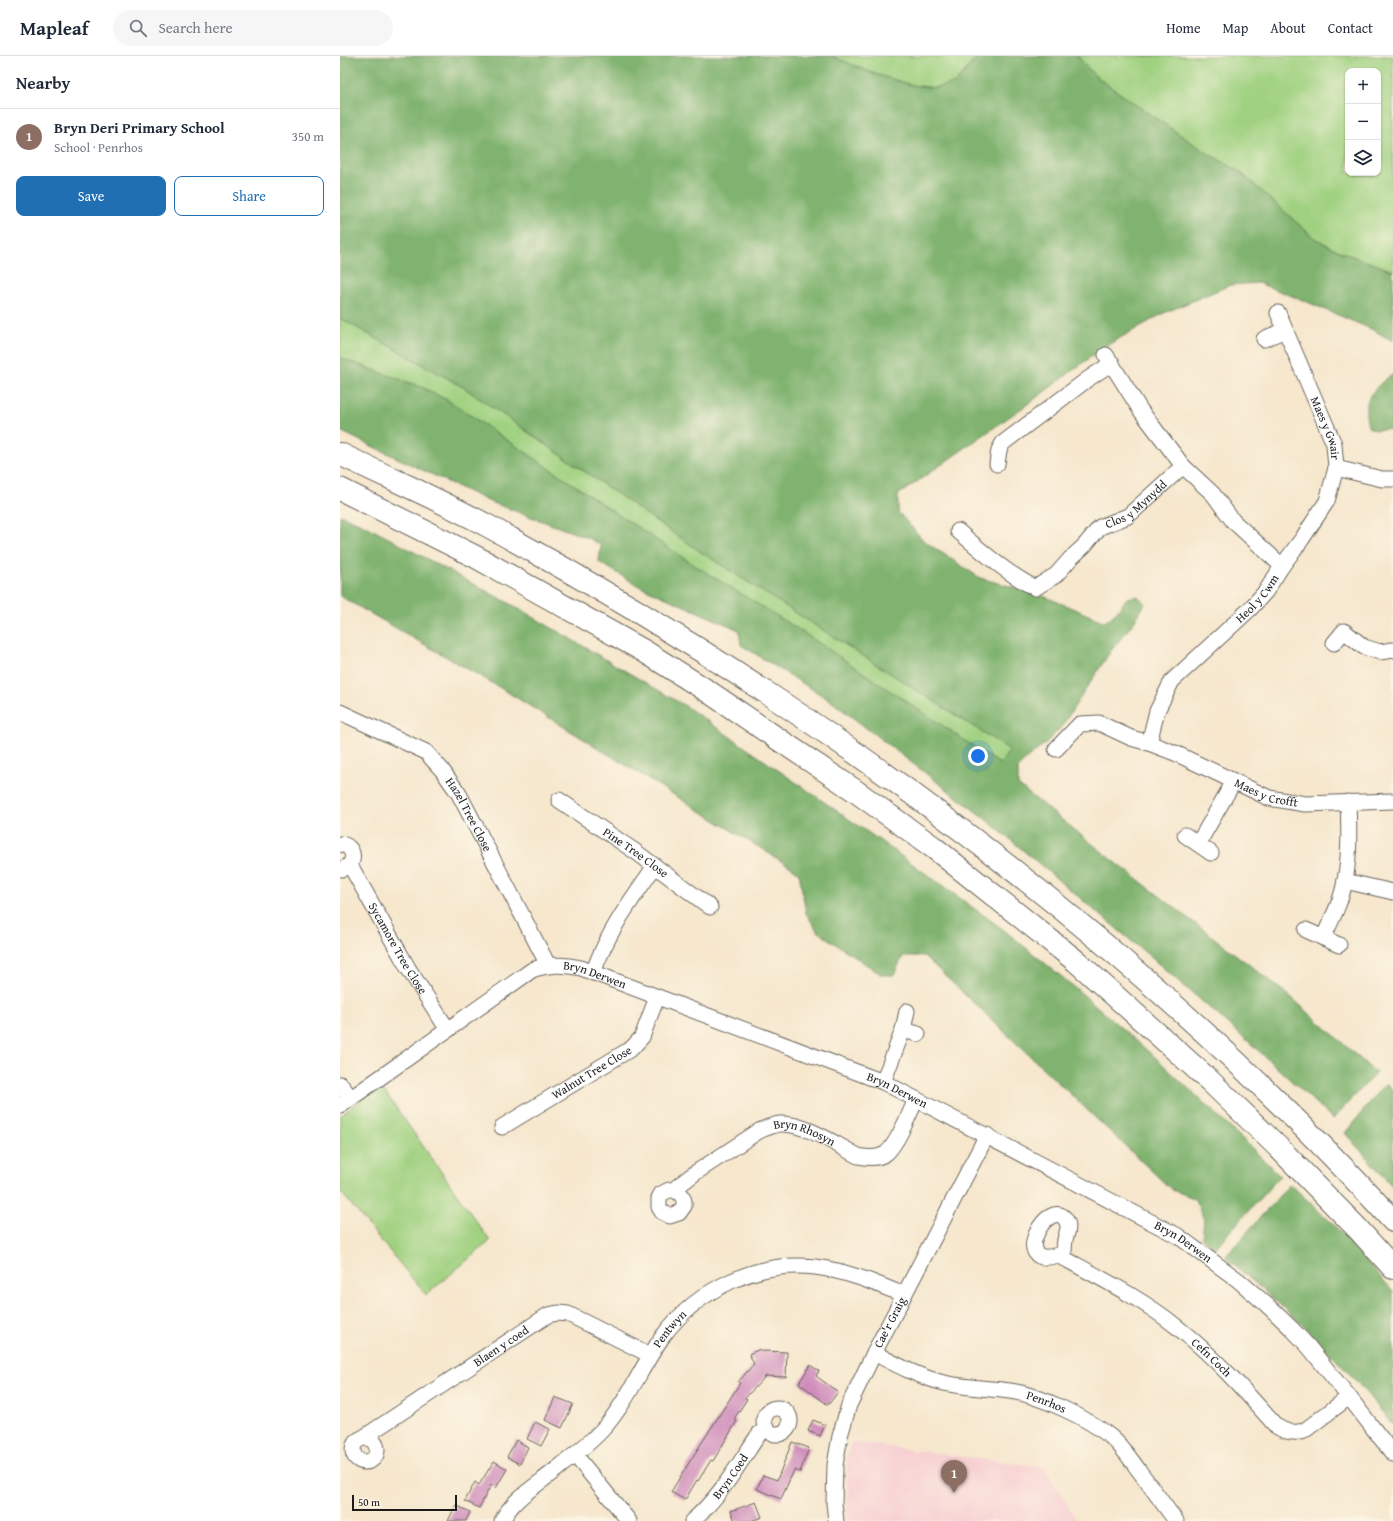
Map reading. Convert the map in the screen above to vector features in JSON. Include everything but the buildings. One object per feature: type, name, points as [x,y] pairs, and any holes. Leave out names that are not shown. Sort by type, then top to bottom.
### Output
[{"type":"highway","points":[[340,454],[485,524],[581,578],[658,624],[800,715],[934,809],[1092,933],[1174,1004],[1294,1117],[1340,1163],[1393,1221]]},
{"type":"highway","points":[[340,489],[476,557],[644,651],[709,692],[854,790],[933,847],[1076,961],[1210,1081],[1279,1148],[1358,1229],[1393,1268]]},
{"type":"street","name":"Maes y Gwair","points":[[1278,313],[1334,444],[1336,468],[1327,501],[1282,566]]},
{"type":"street","points":[[1264,339],[1286,330]]},
{"type":"street","name":"Heol y Cwm","points":[[997,464],[999,450],[1004,443],[1088,379],[1109,359],[1141,411],[1183,466],[1213,494],[1233,521],[1282,566],[1266,591],[1250,609],[1172,681],[1158,711],[1149,743]]},
{"type":"street","name":"Clos y Mynydd","points":[[958,531],[998,565],[1035,588],[1056,575],[1070,558],[1088,550],[1100,527],[1128,516],[1183,466]]},
{"type":"street","points":[[1336,468],[1382,479],[1393,479]]},
{"type":"street","points":[[1334,643],[1344,631],[1364,647],[1380,652],[1393,650]]},
{"type":"street","name":"Hazel Tree Close","points":[[340,712],[426,752],[442,770],[466,808],[548,965]]},
{"type":"street","points":[[1056,748],[1080,724],[1099,723],[1131,738],[1149,743]]},
{"type":"street","name":"Maes y Crofft","points":[[1149,743],[1269,798],[1305,804],[1393,801]]},
{"type":"street","points":[[1198,844],[1234,781]]},
{"type":"street","name":"Pine Tree Close","points":[[559,800],[655,866],[710,907]]},
{"type":"street","points":[[1323,938],[1335,911],[1345,881],[1349,843],[1348,802]]},
{"type":"street","points":[[1185,835],[1211,853]]},
{"type":"street","name":"Sycamore Tree Close","points":[[340,844],[348,846],[353,853],[353,858],[345,867],[448,1030]]},
{"type":"street","points":[[593,973],[603,947],[614,928],[655,866]]},
{"type":"street","points":[[1345,881],[1393,892]]},
{"type":"street","points":[[1306,930],[1339,945]]},
{"type":"street","name":"Bryn Derwen","points":[[346,1102],[524,974],[548,965],[560,964],[593,973],[883,1082],[1178,1236],[1206,1256],[1268,1306],[1291,1328],[1308,1346],[1393,1454]]},
{"type":"street","name":"Walnut Tree Close","points":[[502,1127],[638,1044],[644,1033],[657,997]]},
{"type":"street","points":[[883,1082],[910,1032],[906,1011]]},
{"type":"street","points":[[340,1084],[346,1102]]},
{"type":"street","name":"Bryn Rhosyn","points":[[674,1190],[695,1173],[759,1131],[770,1126],[780,1124],[794,1125],[806,1129],[858,1156],[865,1158],[876,1157],[886,1153],[893,1146],[916,1099]]},
{"type":"street","name":"Cae'r Graig","points":[[836,1521],[834,1503],[835,1465],[840,1436],[849,1405],[874,1353],[986,1135]]},
{"type":"street","name":"Cefn Coch","points":[[1064,1259],[1138,1300],[1177,1326],[1225,1370],[1276,1426],[1283,1430],[1296,1433],[1304,1431],[1349,1397]]},
{"type":"street","name":"Pentwyn","points":[[502,1521],[506,1513],[522,1496],[575,1455],[594,1438],[617,1411],[650,1355],[673,1323],[703,1298],[728,1282],[744,1275],[766,1270],[790,1267],[815,1267],[854,1275],[904,1295]]},
{"type":"street","name":"Blaen y coed","points":[[361,1439],[548,1314],[568,1314],[650,1355]]},
{"type":"street","name":"Penrhos","points":[[874,1353],[914,1374],[928,1378],[976,1388],[1010,1391],[1043,1400],[1096,1426],[1112,1437],[1125,1452],[1176,1521]]},
{"type":"street","name":"Bryn Coed","points":[[692,1521],[703,1511],[719,1492],[760,1434],[766,1430]]},
{"type":"street","points":[[575,1455],[630,1521]]},
{"type":"shaded area","points":[[851,1442],[1044,1467],[1078,1521],[848,1521],[847,1460]]},
{"type":"green space","points":[[340,56],[831,56],[875,74],[912,85],[934,88],[955,83],[978,56],[1077,56],[1094,75],[1204,151],[1240,172],[1314,238],[1341,252],[1393,271],[1393,341],[1371,329],[1258,283],[1230,285],[1164,313],[1104,347],[1032,401],[898,495],[898,512],[924,541],[980,578],[1041,595],[1105,622],[1117,612],[1127,598],[1138,596],[1145,604],[1134,622],[1110,652],[1062,726],[1046,743],[1024,761],[1018,768],[1018,785],[1110,858],[1291,997],[1376,1073],[1333,1119],[1250,1043],[1153,959],[988,821],[831,701],[741,645],[739,630],[639,586],[599,562],[601,545],[588,538],[488,501],[340,431],[340,358],[421,387],[447,400],[694,565],[798,629],[1000,764],[1010,750],[701,552],[463,387],[340,318]]},
{"type":"green space","points":[[831,56],[978,56],[955,83],[934,88],[912,85],[875,74]]},
{"type":"green space","points":[[1077,56],[1393,56],[1393,271],[1341,252],[1314,238],[1240,172],[1204,151],[1094,75]]},
{"type":"green space","points":[[340,318],[463,387],[701,552],[1010,750],[1000,765],[694,565],[447,400],[421,387],[340,358]]},
{"type":"green space","points":[[1393,374],[1393,429],[1375,430],[1368,427],[1366,413],[1367,403],[1369,397],[1376,388]]},
{"type":"green space","points":[[340,515],[366,526],[516,607],[687,707],[879,840],[1000,927],[1072,985],[1157,1059],[1280,1176],[1214,1249],[1202,1238],[1204,1219],[1194,1198],[1172,1190],[924,956],[903,956],[894,975],[882,975],[818,932],[806,913],[799,873],[791,867],[504,690],[340,596]]},
{"type":"green space","points":[[1386,1083],[1393,1090],[1393,1187],[1345,1133]]},
{"type":"green space","points":[[380,1085],[490,1241],[426,1295],[340,1191],[340,1116]]},
{"type":"green space","points":[[1290,1184],[1335,1226],[1393,1291],[1393,1425],[1358,1383],[1301,1323],[1225,1257]]},
{"type":"place","name":"Bryn Deri Primary School","points":[[954,1493]]}]
